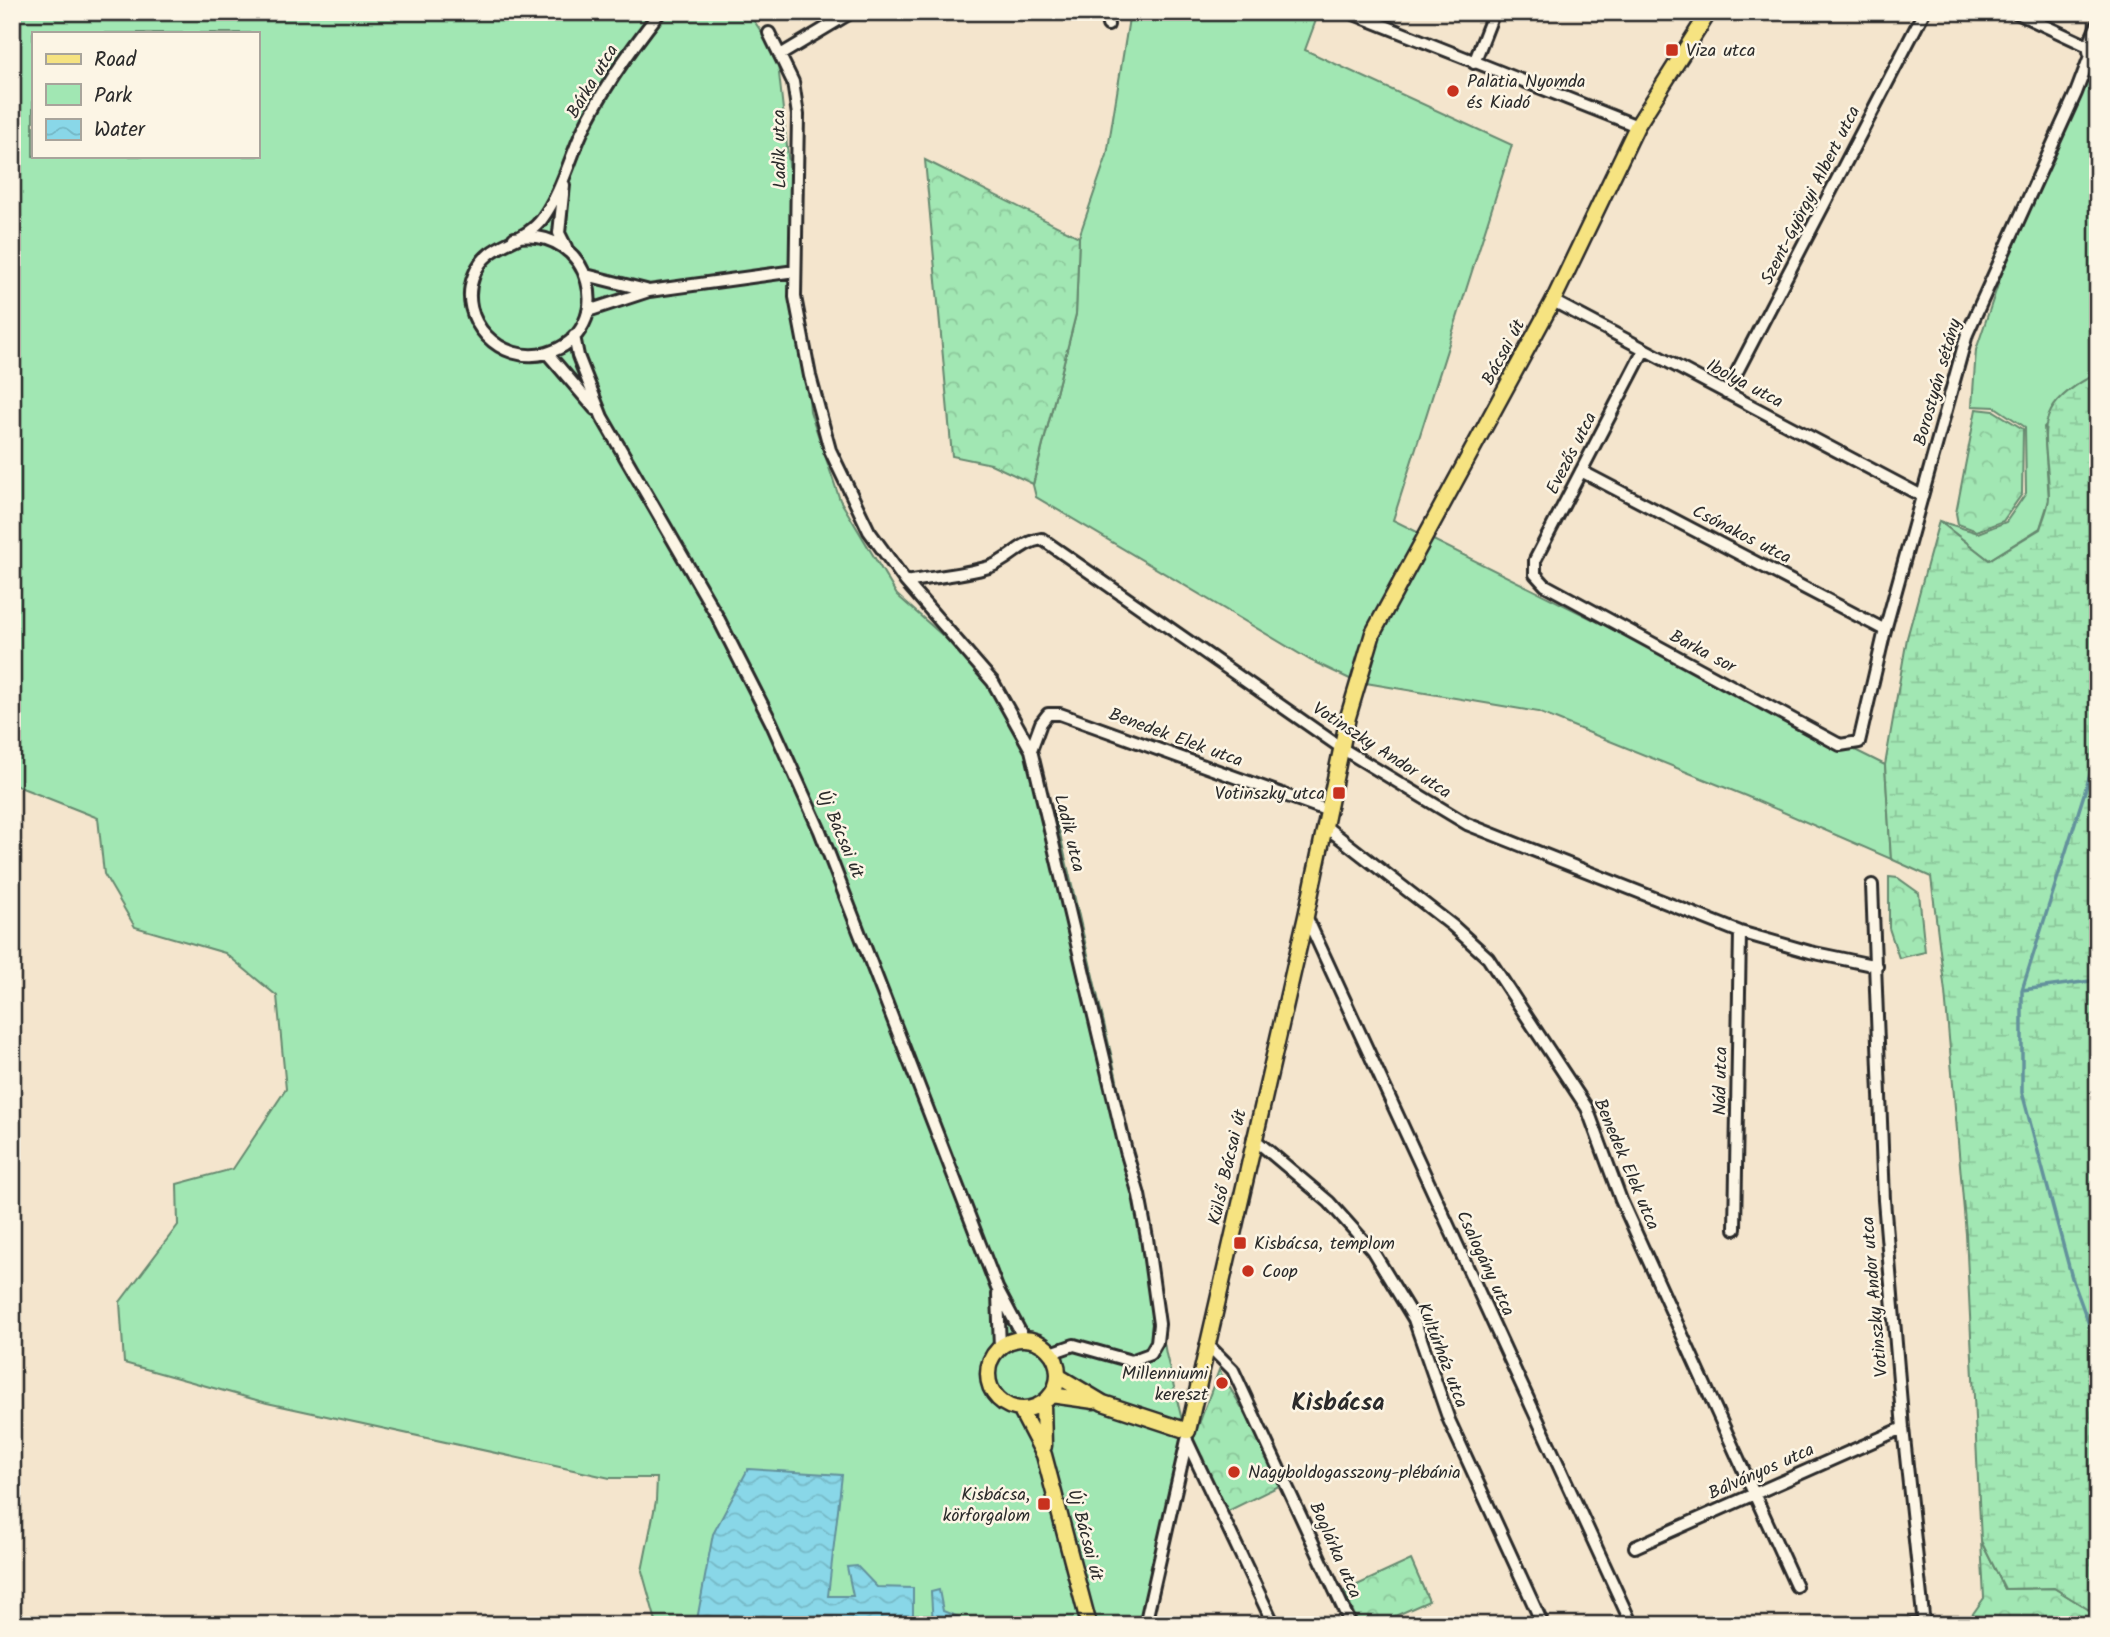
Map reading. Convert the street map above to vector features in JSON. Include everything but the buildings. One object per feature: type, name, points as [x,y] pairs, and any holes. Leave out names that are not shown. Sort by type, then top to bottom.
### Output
[{"type":"main road","name":"Bácsai út","points":[[1349,717],[1373,633],[1553,301],[1637,126],[1709,12]]},
{"type":"main road","name":"Külső Bácsai út","points":[[1187,1436],[1349,717]]},
{"type":"main road","points":[[1000,1348],[1024,1339],[1042,1345],[1051,1353],[1058,1376],[1103,1402],[1187,1436]]},
{"type":"main road","name":"Új Bácsai út","points":[[1000,1348],[992,1357],[988,1380],[999,1400],[1020,1409],[1044,1455],[1089,1625]]},
{"type":"main road","name":"Új Bácsai út","points":[[1044,1455],[1047,1399],[1058,1376]]},
{"type":"main road","points":[[1020,1409],[1047,1399],[1103,1402]]},
{"type":"street","name":"Bárka utca","points":[[566,175],[597,103],[660,12]]},
{"type":"street","points":[[782,54],[852,12]]},
{"type":"street","points":[[1106,12],[1108,25]]},
{"type":"street","points":[[1349,12],[1637,126]]},
{"type":"street","points":[[1474,63],[1494,12]]},
{"type":"street","name":"Szent-Györgyi Albert utca","points":[[1726,393],[1924,12]]},
{"type":"street","points":[[2015,12],[2088,46]]},
{"type":"street","name":"Borostyán sétány","points":[[1859,742],[1885,630],[1967,334],[2076,93],[2090,56],[2088,46],[2098,23]]},
{"type":"street","name":"Ladik utca","points":[[769,33],[782,54],[793,82],[798,115],[795,297],[830,450],[869,531],[906,582],[993,682],[1031,750],[1126,1151],[1139,1195],[1160,1333],[1154,1349],[1138,1360],[1125,1361],[1074,1345],[1051,1353]]},
{"type":"street","points":[[566,175],[559,233],[586,275],[590,292],[588,310],[574,336],[547,353],[528,355],[501,348],[486,337],[472,312],[470,293],[478,266],[497,246],[527,232],[542,218],[566,175]]},
{"type":"street","points":[[514,238],[540,237],[567,249]]},
{"type":"street","points":[[588,310],[649,291],[795,271]]},
{"type":"street","points":[[586,275],[649,291]]},
{"type":"street","name":"Ibolya utca","points":[[1553,301],[1922,496]]},
{"type":"street","name":"Új Bácsai út","points":[[574,336],[578,356],[602,417],[717,616],[771,722],[820,831],[997,1288],[1024,1339]]},
{"type":"street","name":"Evezős utca","points":[[1535,574],[1535,560],[1644,350]]},
{"type":"street","name":"Új Bácsai út","points":[[547,353],[602,417]]},
{"type":"street","name":"Csónakos utca","points":[[1581,471],[1885,630]]},
{"type":"street","name":"Votinszky Andor utca","points":[[906,582],[988,567],[1007,559],[1028,541],[1042,539],[1343,749],[1467,824],[1740,932],[1810,952],[1877,966]]},
{"type":"street","name":"Barka sor","points":[[1535,574],[1545,585],[1840,745],[1859,742]]},
{"type":"street","name":"Benedek Elek utca","points":[[1031,750],[1041,723],[1048,714],[1060,714],[1329,811]]},
{"type":"street","name":"Benedek Elek utca","points":[[1326,827],[1453,926],[1488,958],[1587,1108],[1621,1200],[1796,1586]]},
{"type":"street","name":"Votinszky Andor utca","points":[[1872,885],[1884,1200],[1903,1429],[1924,1624]]},
{"type":"street","name":"Csalogány utca","points":[[1306,916],[1632,1625]]},
{"type":"street","name":"Nád utca","points":[[1735,1229],[1740,932]]},
{"type":"street","name":"Kultúrház utca","points":[[1253,1138],[1329,1202],[1371,1250],[1413,1319],[1449,1420],[1543,1625]]},
{"type":"street","name":"Új Bácsai út","points":[[997,1288],[1000,1348]]},
{"type":"street","name":"Boglárka utca","points":[[1207,1344],[1233,1370],[1351,1625]]},
{"type":"street","name":"Bálványos utca","points":[[1635,1547],[1903,1429]]},
{"type":"street","points":[[1187,1436],[1274,1625]]},
{"type":"street","name":"Külső Bácsai út","points":[[1145,1625],[1187,1436]]},
{"type":"street","points":[[1898,1625],[1924,1624]]},
{"type":"green space","points":[[12,12],[748,12],[777,55],[798,247],[810,411],[840,500],[897,595],[977,666],[1030,748],[1059,830],[1116,1075],[1166,1354],[1189,1449],[1148,1625],[657,1625],[642,1571],[656,1501],[657,1478],[610,1478],[267,1403],[124,1363],[120,1302],[178,1225],[177,1184],[233,1169],[286,1089],[277,996],[225,953],[135,927],[104,874],[98,818],[12,784]]},
{"type":"green space","points":[[1130,12],[1319,12],[1305,50],[1512,145],[1393,520],[1885,765],[1891,859],[1746,796],[1538,712],[1354,681],[1310,660],[1036,497],[1033,485],[1076,314],[1079,237],[1107,155]]},
{"type":"green space","points":[[2098,57],[2098,378],[2090,377],[2044,427],[2049,500],[2040,528],[1989,560],[1939,521],[1978,533],[2006,522],[2026,493],[2025,427],[1995,407],[1972,406],[1976,350],[2006,261]]},
{"type":"green space","points":[[925,160],[1079,237],[1076,314],[1033,484],[991,464],[952,456]]},
{"type":"green space","points":[[2090,377],[2098,378],[2098,1625],[2093,1625],[2091,1611],[2054,1588],[2005,1589],[1981,1541],[1966,1234],[1945,992],[1931,877],[1891,859],[1885,765],[1907,638],[1939,521],[1989,560],[2040,529],[2049,501],[2045,443],[2049,415],[2057,402]]},
{"type":"green space","points":[[1976,409],[1994,411],[2023,429],[2022,494],[2003,521],[1977,531],[1958,524],[1956,513]]},
{"type":"green space","points":[[1889,877],[1898,878],[1919,893],[1925,952],[1899,958],[1889,928]]},
{"type":"green space","points":[[1219,1370],[1287,1482],[1220,1515],[1189,1451]]},
{"type":"green space","points":[[1981,1541],[2005,1589],[2054,1588],[2091,1611],[2093,1625],[1965,1625],[1984,1598]]},
{"type":"green space","points":[[1411,1560],[1429,1601],[1375,1625],[1359,1625],[1344,1591]]},
{"type":"water","points":[[748,1469],[842,1475],[828,1596],[853,1596],[847,1567],[857,1566],[877,1587],[913,1588],[913,1625],[696,1625],[713,1534]]},
{"type":"water","points":[[939,1590],[943,1611],[958,1617],[957,1625],[933,1625],[931,1592]]},
{"type":"waterway","points":[[2098,750],[2022,990],[2022,1092],[2072,1278],[2098,1349]]},
{"type":"waterway","points":[[2022,990],[2098,980]]},
{"type":"place","name":"Viza utca","points":[[1672,50]]},
{"type":"place","name":"Palatia Nyomda és Kiadó","points":[[1453,91]]},
{"type":"place","name":"Votinszky utca","points":[[1339,793]]},
{"type":"place","name":"Kisbácsa, templom","points":[[1240,1243]]},
{"type":"place","name":"Coop","points":[[1248,1271]]},
{"type":"place","name":"Millenniumi kereszt","points":[[1222,1383]]},
{"type":"place","name":"Nagyboldogasszony-plébánia","points":[[1234,1472]]},
{"type":"place","name":"Kisbácsa, körforgalom","points":[[1044,1504]]},
{"type":"district","name":"Kisbácsa","points":[[1338,1402]]}]
